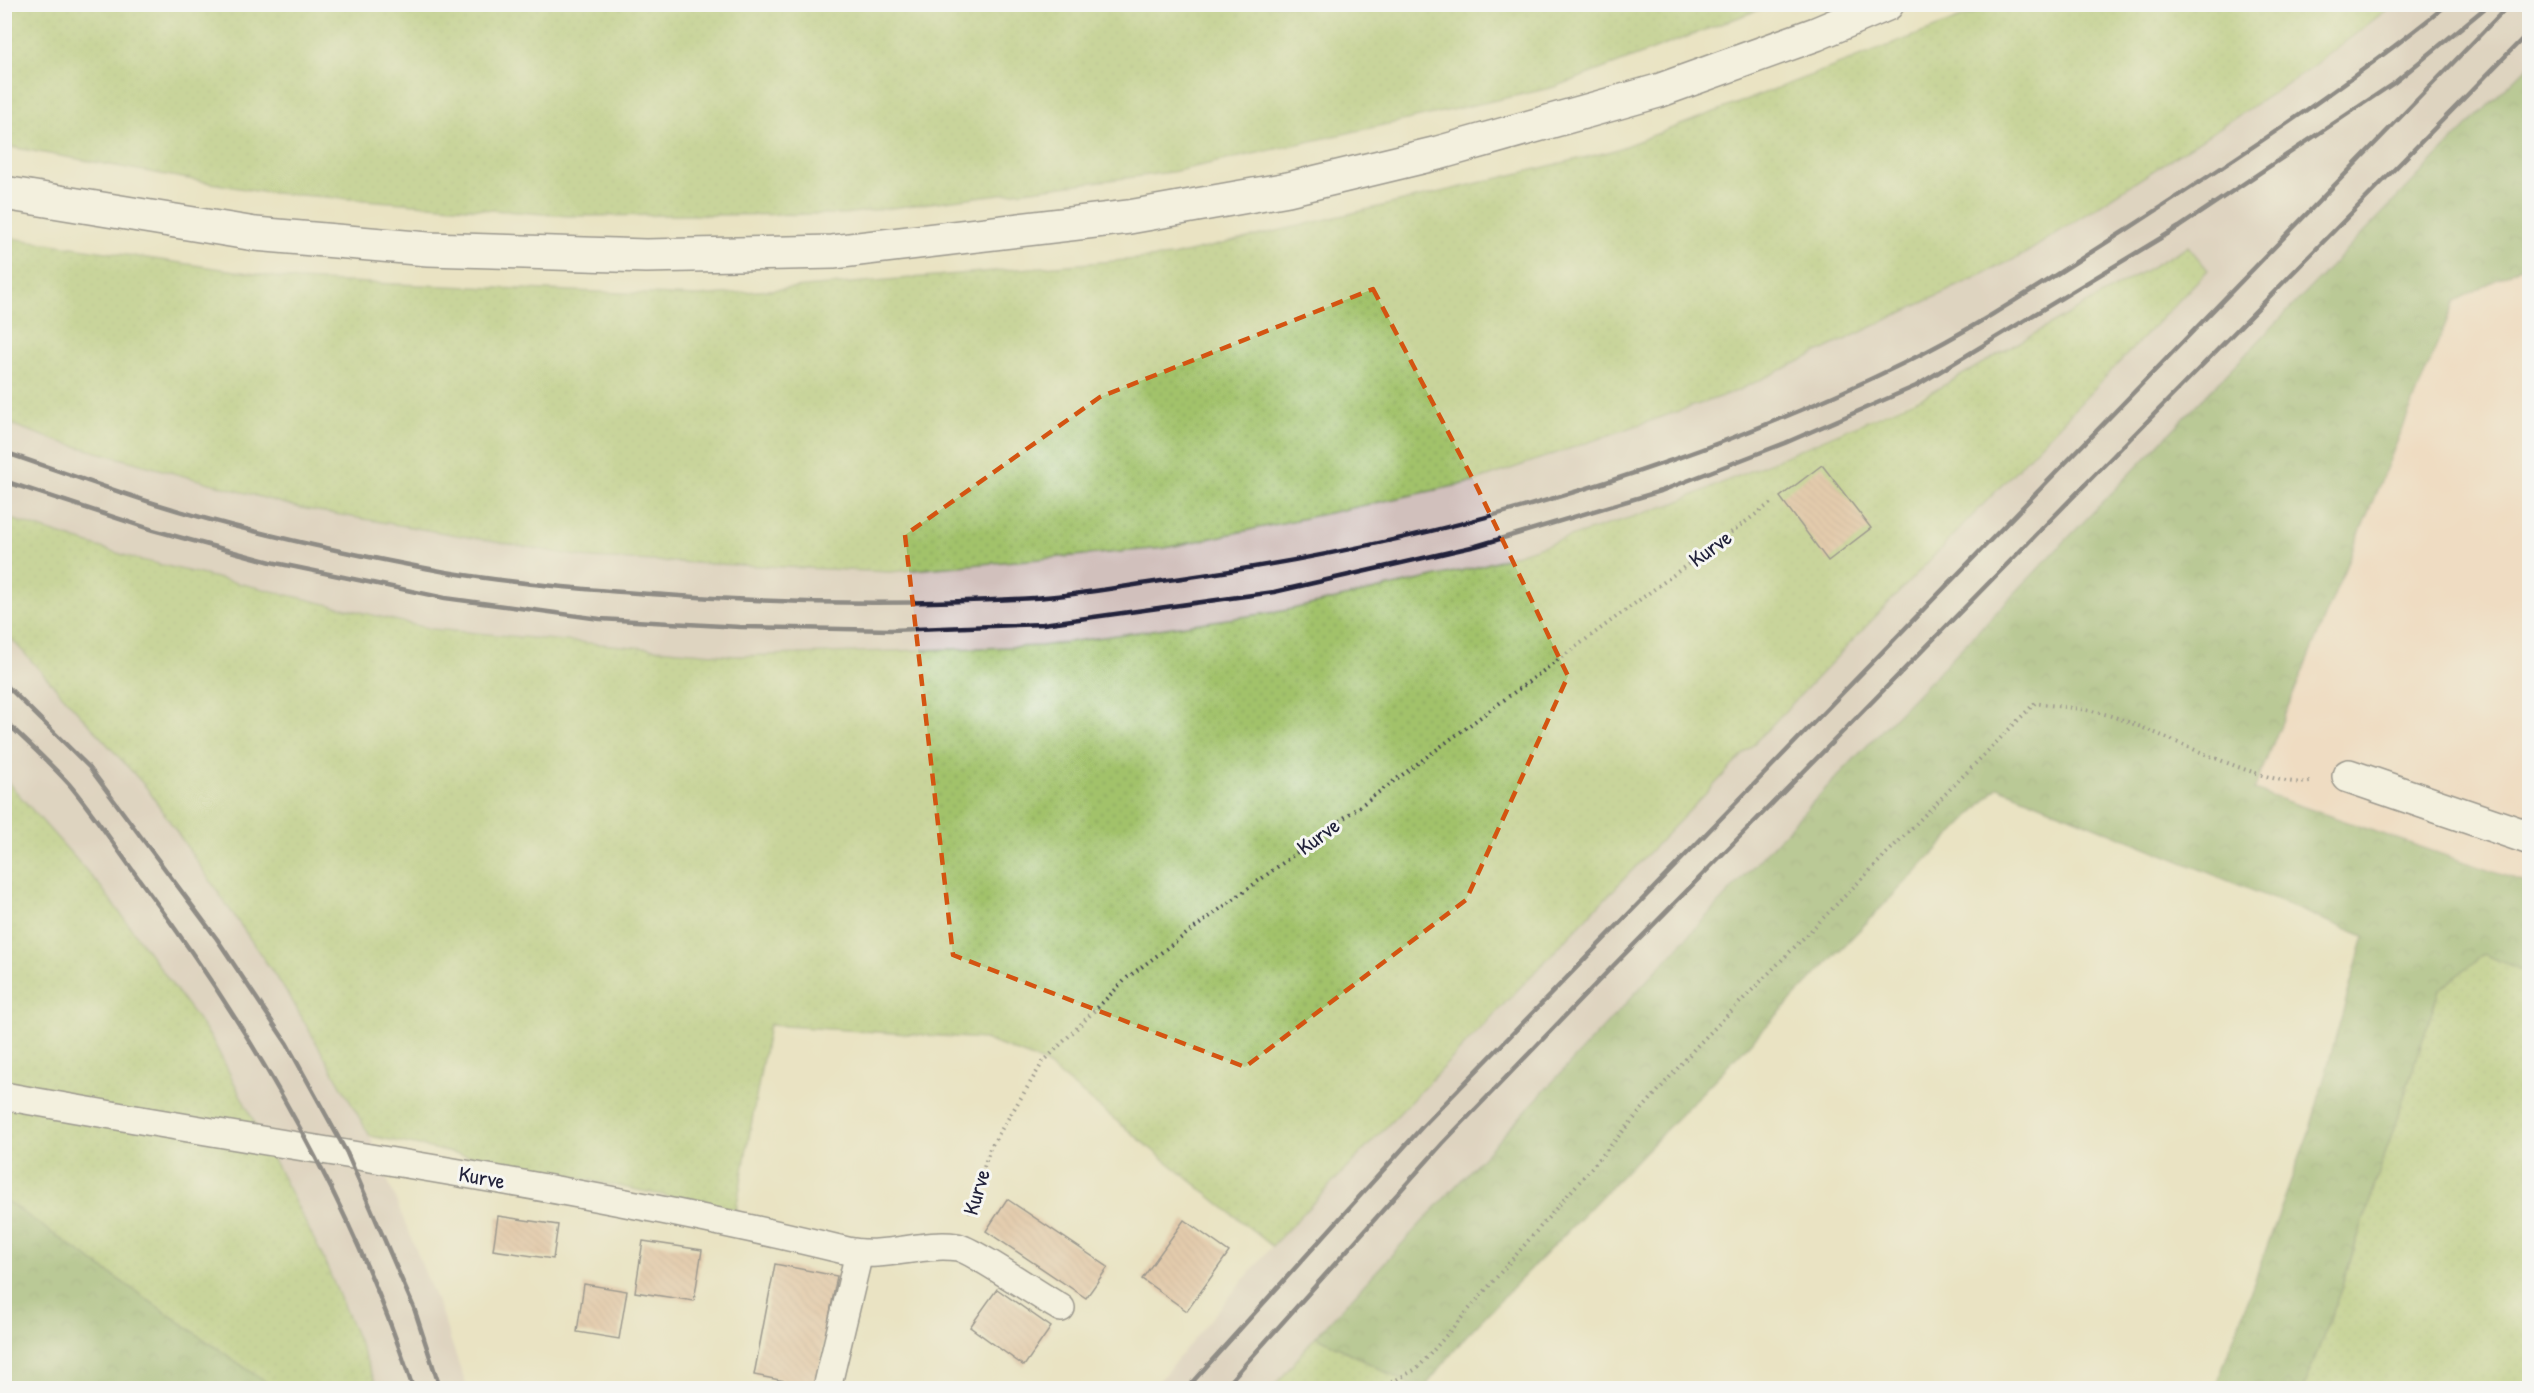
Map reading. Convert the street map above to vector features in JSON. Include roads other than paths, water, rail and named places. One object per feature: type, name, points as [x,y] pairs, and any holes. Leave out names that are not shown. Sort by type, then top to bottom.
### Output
[{"type":"main road","points":[[4,194],[255,234],[428,249],[646,256],[833,252],[1129,217],[1288,189],[1438,153],[1658,91],[1816,34],[1887,4]]},
{"type":"main road","points":[[2349,776],[2529,838]]},
{"type":"lane","name":"Kurve","points":[[4,1096],[139,1121],[312,1146],[733,1223],[859,1253],[959,1247],[1060,1308]]},
{"type":"lane","points":[[827,1389],[859,1253]]},
{"type":"railway","points":[[4,452],[153,503],[298,542],[446,572],[504,581],[592,590],[724,599],[813,602],[901,603],[990,600],[1069,595],[1269,565],[1362,547],[1548,500],[1729,439],[1817,403],[1902,364],[1960,334],[2016,300],[2290,122],[2448,4]]},
{"type":"railway","points":[[4,481],[153,530],[271,562],[445,598],[600,619],[740,627],[891,630],[1043,624],[1274,592],[1476,546],[1661,491],[1785,443],[1916,386],[2179,227],[2394,83],[2490,4]]},
{"type":"railway","points":[[1187,1388],[1423,1126],[2510,4]]},
{"type":"railway","points":[[1224,1388],[1443,1143],[1613,966],[2530,31]]},
{"type":"railway","points":[[4,683],[89,767],[217,939],[287,1044],[347,1153],[414,1308],[440,1388]]},
{"type":"railway","points":[[4,720],[69,784],[87,807],[182,938],[261,1060],[331,1187],[389,1320],[413,1388]]}]
